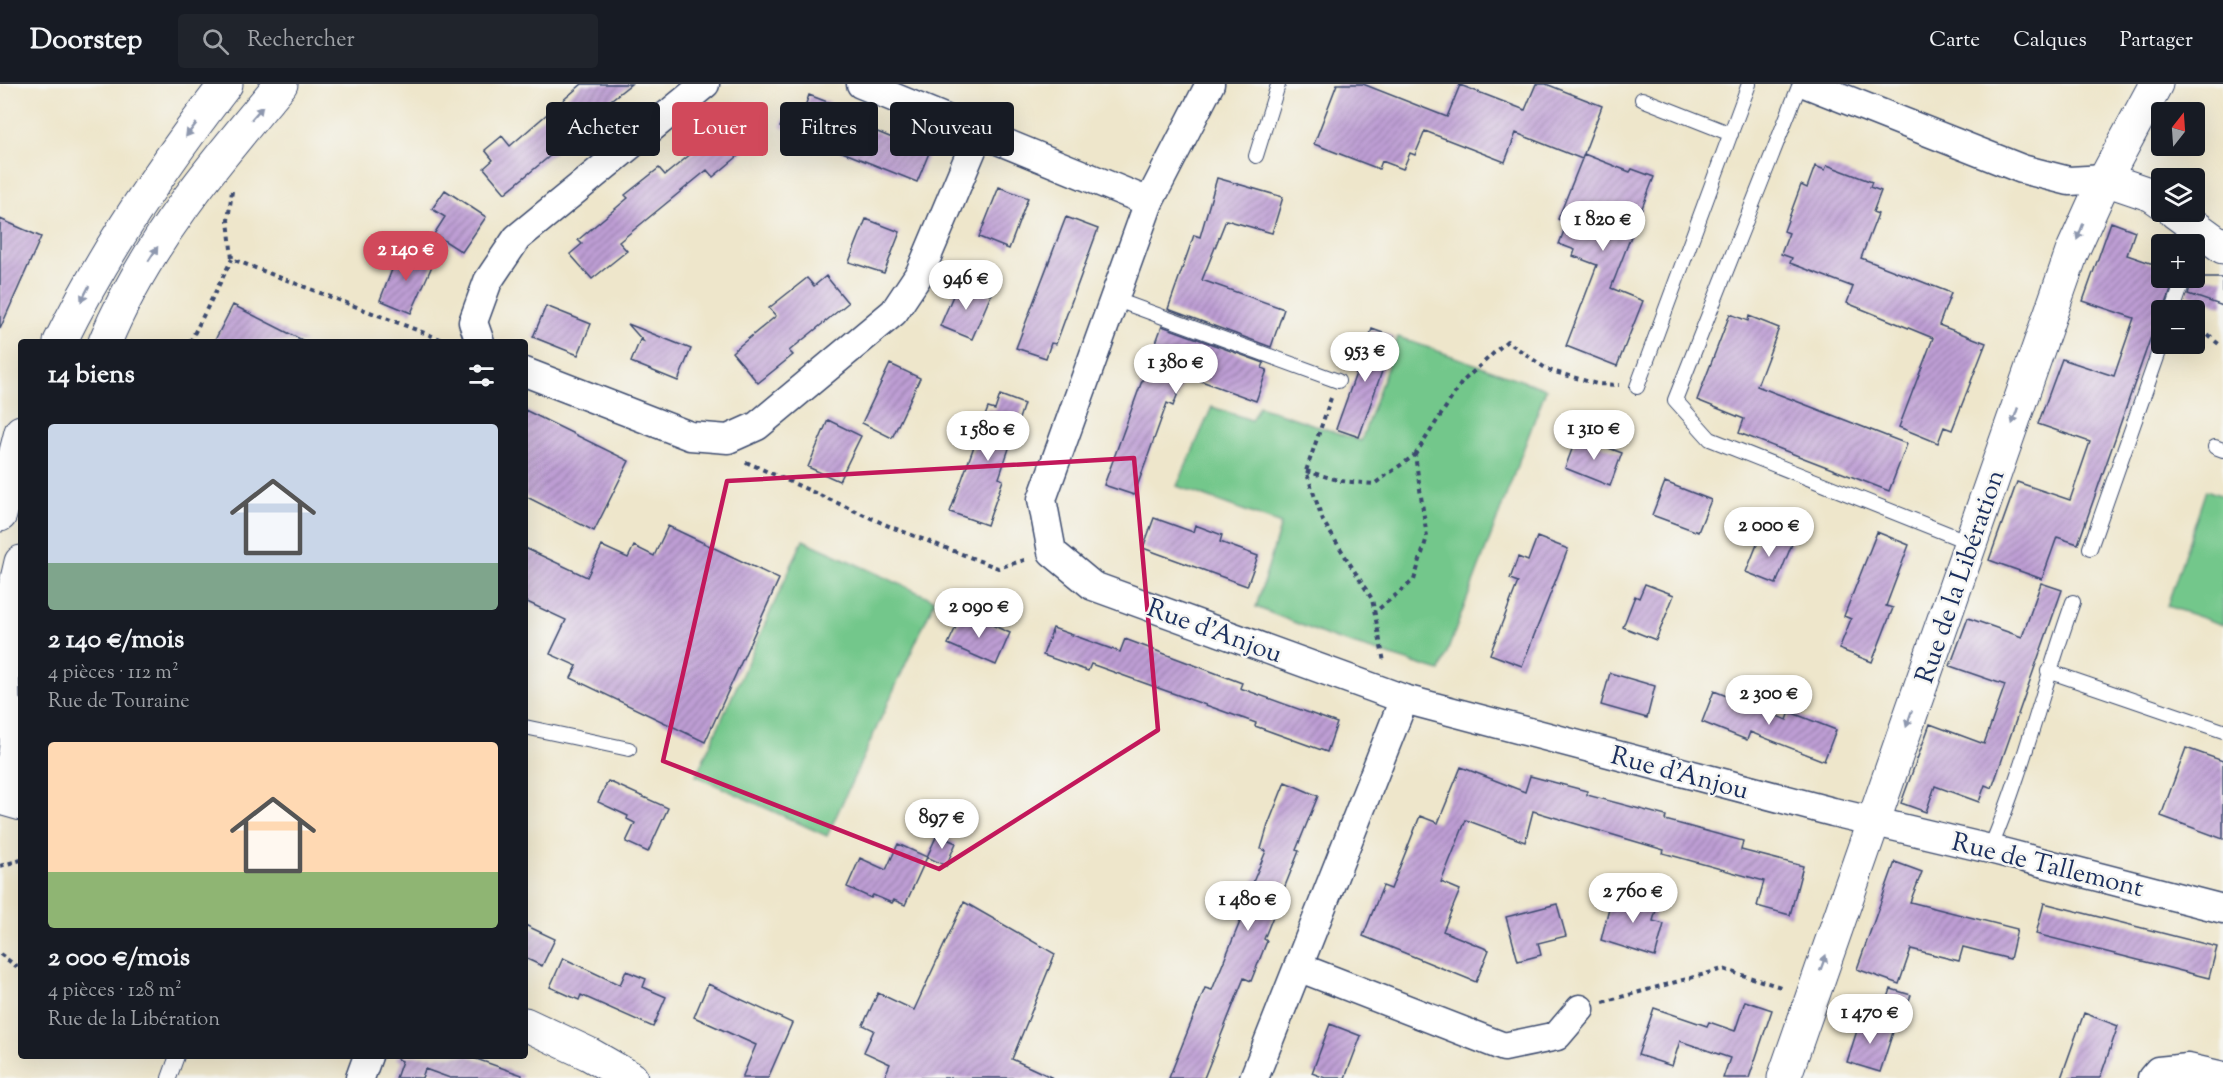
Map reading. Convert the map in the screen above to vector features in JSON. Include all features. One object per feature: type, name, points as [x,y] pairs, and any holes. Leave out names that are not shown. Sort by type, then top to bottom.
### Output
[{"type":"street","points":[[62,339],[90,284],[170,156],[226,84]]},
{"type":"street","points":[[106,339],[122,302],[201,178],[281,84]]},
{"type":"street","points":[[479,339],[473,322],[488,281],[518,238],[705,84]]},
{"type":"street","points":[[861,84],[903,102]]},
{"type":"street","points":[[1052,552],[1042,499],[1149,202],[1210,84]]},
{"type":"street","points":[[1807,84],[2022,169],[2069,181],[2105,179],[2151,195]]},
{"type":"street","name":"Rue de la Libération","points":[[1784,1078],[1810,996],[2072,252],[2105,179],[2156,84]]},
{"type":"street","points":[[1014,148],[1149,202]]},
{"type":"street","points":[[528,373],[690,436],[728,439],[757,426],[894,312],[920,273],[970,156]]},
{"type":"street","points":[[2185,222],[2206,242]]},
{"type":"street","points":[[0,515],[18,444]]},
{"type":"street","name":"Rue d'Anjou","points":[[1052,552],[1093,586],[1404,699],[1873,822]]},
{"type":"street","points":[[0,786],[10,772],[15,758],[2,644],[18,575]]},
{"type":"street","points":[[1254,1078],[1404,699]]},
{"type":"street","points":[[0,798],[18,803]]},
{"type":"street","name":"Rue de Tallemont","points":[[1873,822],[1990,849],[2223,909]]},
{"type":"street","points":[[1298,967],[1504,1047],[1557,1036],[1580,1009]]},
{"type":"street","points":[[528,1025],[589,1054],[631,1078]]},
{"type":"street","points":[[360,1078],[367,1059]]},
{"type":"street","points":[[2152,1078],[2158,1071],[2188,1068],[2223,1076]]},
{"type":"lane","points":[[1257,156],[1277,84]]},
{"type":"lane","points":[[1636,387],[1749,84]]},
{"type":"lane","points":[[1800,84],[1675,400],[1710,439],[1971,543]]},
{"type":"lane","points":[[1642,99],[1731,134]]},
{"type":"lane","points":[[1114,299],[1338,381]]},
{"type":"lane","points":[[2090,548],[2158,354]]},
{"type":"lane","points":[[1990,849],[2002,821],[2048,671],[2073,602]]},
{"type":"lane","points":[[2048,671],[2223,731]]},
{"type":"lane","points":[[528,728],[628,749]]},
{"type":"lane","points":[[169,1078],[176,1059]]},
{"type":"path","points":[[192,339],[232,259],[228,220],[233,188]]},
{"type":"path","points":[[232,259],[440,339]]},
{"type":"path","points":[[2205,333],[2220,345]]},
{"type":"path","points":[[1306,471],[1341,481],[1374,484],[1415,455],[1462,382],[1507,341],[1548,370],[1597,384],[1636,387]]},
{"type":"path","points":[[1338,381],[1306,471],[1323,521],[1372,599],[1385,669],[1374,665]]},
{"type":"path","points":[[1374,613],[1414,580],[1427,537],[1415,455]]},
{"type":"path","points":[[743,460],[891,527],[998,568],[1052,552]]},
{"type":"path","points":[[0,866],[18,861]]},
{"type":"path","points":[[0,954],[16,966],[18,965]]},
{"type":"path","points":[[1580,1009],[1723,969],[1810,996]]},
{"type":"highlighted area","points":[[1134,458],[1158,730],[939,869],[663,761],[727,481]]},
{"type":"green space","points":[[1398,337],[1546,389],[1440,671],[1333,638],[1256,607],[1281,524],[1177,486],[1212,407],[1251,420],[1259,406],[1361,441]]},
{"type":"green space","points":[[2206,490],[2223,496],[2223,625],[2167,606]]},
{"type":"green space","points":[[803,540],[935,600],[827,836],[696,776]]},
{"type":"building","points":[[582,84],[631,84],[608,102],[561,102]]},
{"type":"building","points":[[1337,84],[1363,84],[1447,117],[1460,85],[1525,110],[1536,84],[1546,84],[1602,106],[1582,159],[1516,133],[1505,162],[1425,131],[1415,155],[1410,153],[1403,169],[1382,161],[1379,169],[1314,144]]},
{"type":"building","points":[[809,95],[827,102],[807,102]]},
{"type":"building","points":[[546,115],[546,156],[550,156],[505,193],[484,168],[493,160],[485,150],[502,136],[510,146]]},
{"type":"building","points":[[878,132],[890,137],[890,156],[928,156],[917,182],[852,156],[878,156]]},
{"type":"building","points":[[1584,154],[1630,172],[1632,169],[1654,177],[1611,288],[1643,301],[1617,366],[1566,346],[1597,265],[1573,256],[1575,250],[1559,244],[1567,223],[1558,219]]},
{"type":"building","points":[[688,156],[738,156],[713,177],[707,170],[619,242],[627,251],[592,279],[570,254],[582,244],[578,240],[628,198],[625,195],[659,168],[665,175]]},
{"type":"building","points":[[1827,165],[1872,182],[1870,187],[1881,191],[1873,212],[1878,214],[1861,258],[1951,293],[1939,325],[1986,343],[1952,430],[1944,427],[1938,443],[1899,427],[1933,338],[1847,303],[1853,287],[1790,263],[1792,258],[1781,254],[1789,233],[1784,231],[1801,185],[1807,188],[1815,166],[1825,170]]},
{"type":"building","points":[[1217,178],[1283,197],[1272,233],[1226,220],[1202,280],[1284,309],[1271,347],[1168,309],[1194,235],[1200,237]]},
{"type":"building","points":[[999,187],[1028,198],[1009,249],[979,237]]},
{"type":"building","points":[[445,190],[486,217],[462,252],[434,234],[445,217],[432,209]]},
{"type":"building","points":[[1066,217],[1098,229],[1056,344],[1051,343],[1046,358],[1016,348]]},
{"type":"building","points":[[0,219],[41,237],[0,329]]},
{"type":"building","points":[[866,219],[900,232],[884,273],[849,262]]},
{"type":"building","points":[[2111,222],[2135,231],[2127,255],[2151,263],[2151,288],[2172,288],[2167,300],[2151,300],[2151,337],[2078,544],[2057,537],[2042,579],[1989,560],[2017,482],[2070,500],[2090,442],[2038,424],[2062,359],[2114,376],[2134,318],[2083,301]]},
{"type":"building","points":[[399,252],[432,266],[411,313],[380,300]]},
{"type":"building","points":[[826,276],[848,303],[789,351],[793,355],[758,383],[732,352],[776,316],[769,308],[807,278],[814,286]]},
{"type":"building","points":[[2205,278],[2223,278],[2223,306],[2188,294],[2190,288],[2205,288]]},
{"type":"building","points":[[959,282],[991,295],[972,339],[940,326]]},
{"type":"building","points":[[233,305],[300,339],[216,339]]},
{"type":"building","points":[[546,306],[591,324],[578,355],[533,337]]},
{"type":"building","points":[[1730,314],[1748,321],[1749,316],[1779,328],[1757,386],[1907,444],[1889,491],[1739,433],[1744,419],[1697,400]]},
{"type":"building","points":[[628,324],[691,349],[678,381],[631,362],[640,340],[643,341]]},
{"type":"building","points":[[1162,326],[1264,363],[1262,368],[1267,370],[1256,401],[1185,375],[1173,406],[1167,403],[1134,495],[1104,485]]},
{"type":"building","points":[[1372,329],[1394,337],[1359,437],[1336,429]]},
{"type":"building","points":[[890,364],[920,378],[892,438],[862,423]]},
{"type":"building","points":[[1000,395],[1024,404],[999,478],[1003,480],[987,525],[950,512],[988,408],[995,410]]},
{"type":"building","points":[[528,411],[629,461],[594,531],[528,498]]},
{"type":"building","points":[[828,420],[861,436],[839,481],[808,467]]},
{"type":"building","points":[[1577,436],[1622,453],[1610,486],[1565,468]]},
{"type":"building","points":[[1665,482],[1711,500],[1698,532],[1652,515]]},
{"type":"building","points":[[1154,518],[1193,532],[1195,525],[1222,535],[1220,542],[1258,556],[1247,586],[1143,548]]},
{"type":"building","points":[[668,526],[779,579],[705,742],[571,678],[577,666],[550,654],[566,620],[528,602],[528,549],[587,577],[602,546],[628,558],[634,546],[654,556]]},
{"type":"building","points":[[1762,532],[1792,544],[1776,584],[1746,572]]},
{"type":"building","points":[[1877,532],[1909,545],[1886,606],[1893,608],[1872,662],[1839,649],[1851,619],[1844,616]]},
{"type":"building","points":[[1537,537],[1568,549],[1522,666],[1490,654],[1518,582],[1510,579],[1518,557],[1528,561]]},
{"type":"building","points":[[2041,583],[2062,590],[1992,788],[1985,785],[1979,802],[1935,786],[1926,812],[1901,803],[1930,724],[1984,744],[2005,685],[1950,666],[1968,618],[2022,637]]},
{"type":"building","points":[[1645,584],[1674,595],[1656,640],[1623,627],[1635,596],[1639,598]]},
{"type":"building","points":[[963,612],[1010,633],[996,665],[948,644]]},
{"type":"building","points":[[1053,628],[1120,652],[1125,639],[1242,683],[1240,688],[1337,723],[1327,752],[1255,726],[1256,723],[1091,664],[1088,671],[1043,655]]},
{"type":"building","points":[[1610,673],[1655,686],[1647,718],[1601,705]]},
{"type":"building","points":[[1714,691],[1787,720],[1790,712],[1836,730],[1824,761],[1750,732],[1747,740],[1702,722]]},
{"type":"building","points":[[2186,748],[2223,761],[2223,839],[2161,816]]},
{"type":"building","points":[[1461,767],[1525,792],[1530,776],[1587,791],[1587,795],[1666,816],[1665,820],[1743,841],[1741,850],[1803,866],[1790,915],[1757,906],[1764,881],[1663,853],[1664,850],[1533,811],[1525,842],[1466,820],[1441,882],[1460,890],[1443,931],[1489,950],[1476,982],[1363,936],[1383,886],[1391,889],[1420,816],[1438,823]]},
{"type":"building","points":[[608,781],[668,808],[648,852],[626,842],[635,823],[627,819],[628,816],[598,802]]},
{"type":"building","points":[[1285,782],[1318,796],[1264,939],[1267,941],[1251,981],[1244,978],[1204,1078],[1169,1078],[1205,988],[1212,990],[1251,895],[1248,894],[1266,851],[1261,849],[1268,825]]},
{"type":"building","points":[[937,835],[956,843],[946,866],[927,857]]},
{"type":"building","points":[[898,844],[927,857],[905,905],[894,900],[892,903],[873,895],[871,898],[847,887],[860,858],[886,870]]},
{"type":"building","points":[[1895,862],[1922,872],[1910,902],[2017,929],[2010,959],[1963,947],[1959,961],[1911,949],[1899,984],[1857,969]]},
{"type":"building","points":[[1613,892],[1658,903],[1653,921],[1664,924],[1655,957],[1601,940]]},
{"type":"building","points":[[964,902],[1055,954],[1012,1059],[1053,1078],[884,1078],[890,1064],[864,1052],[874,1030],[863,1025],[878,993],[914,1010]]},
{"type":"building","points":[[2044,903],[2217,947],[2209,978],[2036,934]]},
{"type":"building","points":[[1557,904],[1566,936],[1538,943],[1541,955],[1518,961],[1506,917]]},
{"type":"building","points":[[528,926],[555,939],[542,966],[528,959]]},
{"type":"building","points":[[563,958],[620,985],[626,971],[646,979],[643,987],[666,997],[653,1027],[581,995],[579,1000],[550,987]]},
{"type":"building","points":[[708,984],[792,1023],[768,1078],[742,1078],[756,1045],[694,1017]]},
{"type":"building","points":[[1891,989],[1911,995],[1901,1023],[1882,1016]]},
{"type":"building","points":[[1745,1001],[1772,1010],[1749,1078],[1723,1078],[1730,1058],[1680,1041],[1672,1066],[1638,1055],[1654,1008],[1707,1026],[1709,1022],[1735,1031]]},
{"type":"building","points":[[2084,1013],[2118,1026],[2100,1078],[2061,1078]]},
{"type":"building","points":[[1861,1018],[1894,1029],[1880,1072],[1847,1062]]},
{"type":"building","points":[[1330,1024],[1361,1036],[1345,1078],[1325,1078],[1312,1073]]},
{"type":"building","points":[[397,1059],[477,1059],[522,1075],[522,1078],[450,1078],[425,1069],[422,1078],[396,1078],[402,1061]]}]
